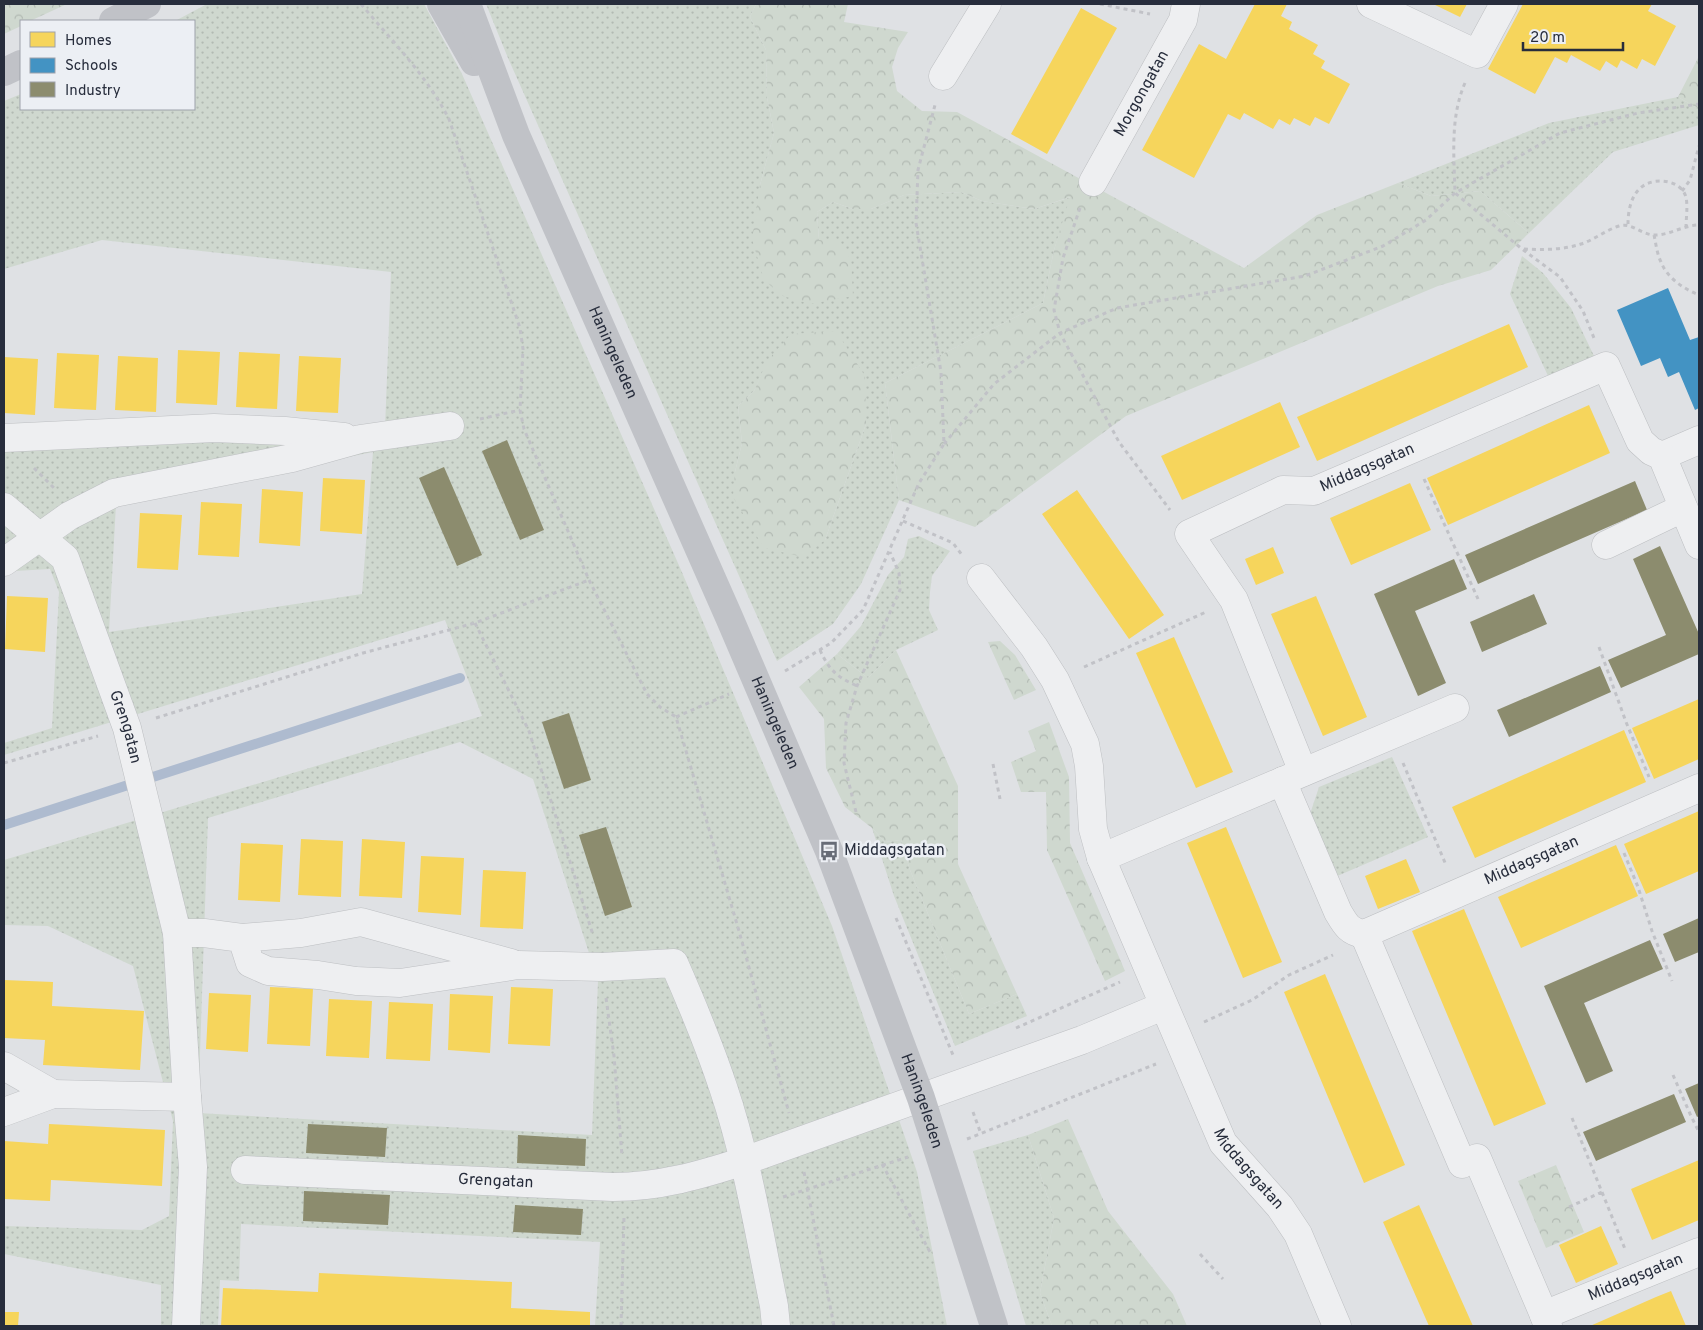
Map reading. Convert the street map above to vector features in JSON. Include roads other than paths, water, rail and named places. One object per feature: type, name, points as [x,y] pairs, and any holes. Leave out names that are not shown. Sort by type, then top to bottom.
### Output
[{"type":"main road","points":[[115,20],[147,4]]},
{"type":"main road","name":"Haningeleden","points":[[441,4],[516,135]]},
{"type":"main road","name":"Haningeleden","points":[[467,4],[516,135],[729,617],[829,851],[921,1098],[994,1326]]},
{"type":"main road","points":[[4,72],[20,64]]},
{"type":"street","points":[[943,76],[987,4]]},
{"type":"street","name":"Morgongatan","points":[[1093,182],[1183,20],[1186,4]]},
{"type":"street","points":[[1371,4],[1477,54],[1504,4]]},
{"type":"street","name":"Middagsgatan","points":[[1293,776],[1234,600],[1189,534],[1283,490],[1314,491],[1606,366],[1640,441],[1651,451],[1662,456]]},
{"type":"street","points":[[4,562],[77,512],[114,493],[292,458],[360,439],[450,426]]},
{"type":"street","points":[[14,438],[214,428],[285,431],[360,439]]},
{"type":"street","points":[[1699,440],[1662,456],[1699,545]]},
{"type":"street","name":"Grengatan","points":[[4,508],[66,558],[127,728],[176,933],[193,1167],[186,1326]]},
{"type":"street","points":[[1606,545],[1683,508]]},
{"type":"street","name":"Middagsgatan","points":[[981,578],[1034,647],[1055,680],[1085,744],[1089,766],[1093,829],[1101,858],[1223,1143],[1280,1207],[1298,1234],[1337,1326]]},
{"type":"street","points":[[1101,858],[1455,708]]},
{"type":"street","points":[[1293,776],[1338,912],[1346,926],[1355,933],[1365,937]]},
{"type":"street","name":"Middagsgatan","points":[[1699,788],[1365,937],[1469,1161],[1546,1320],[1636,1278],[1699,1252]]},
{"type":"street","points":[[176,933],[204,933],[242,938],[300,933],[361,922],[518,965]]},
{"type":"street","points":[[242,938],[250,964],[268,972],[318,975],[356,981],[400,983],[518,965],[602,967],[674,963],[697,1015],[720,1079],[744,1161],[774,1306],[776,1326]]},
{"type":"street","points":[[921,1098],[1082,1040],[1163,1006]]},
{"type":"street","points":[[4,1066],[53,1094]]},
{"type":"street","points":[[4,1112],[53,1094],[187,1097]]},
{"type":"street","name":"Grengatan","points":[[246,1170],[624,1187],[659,1184],[701,1175],[744,1161],[921,1098]]},
{"type":"waterway","points":[[4,825],[460,678]]},
{"type":"place","name":"Middagsgatan","points":[[829,851]]}]
